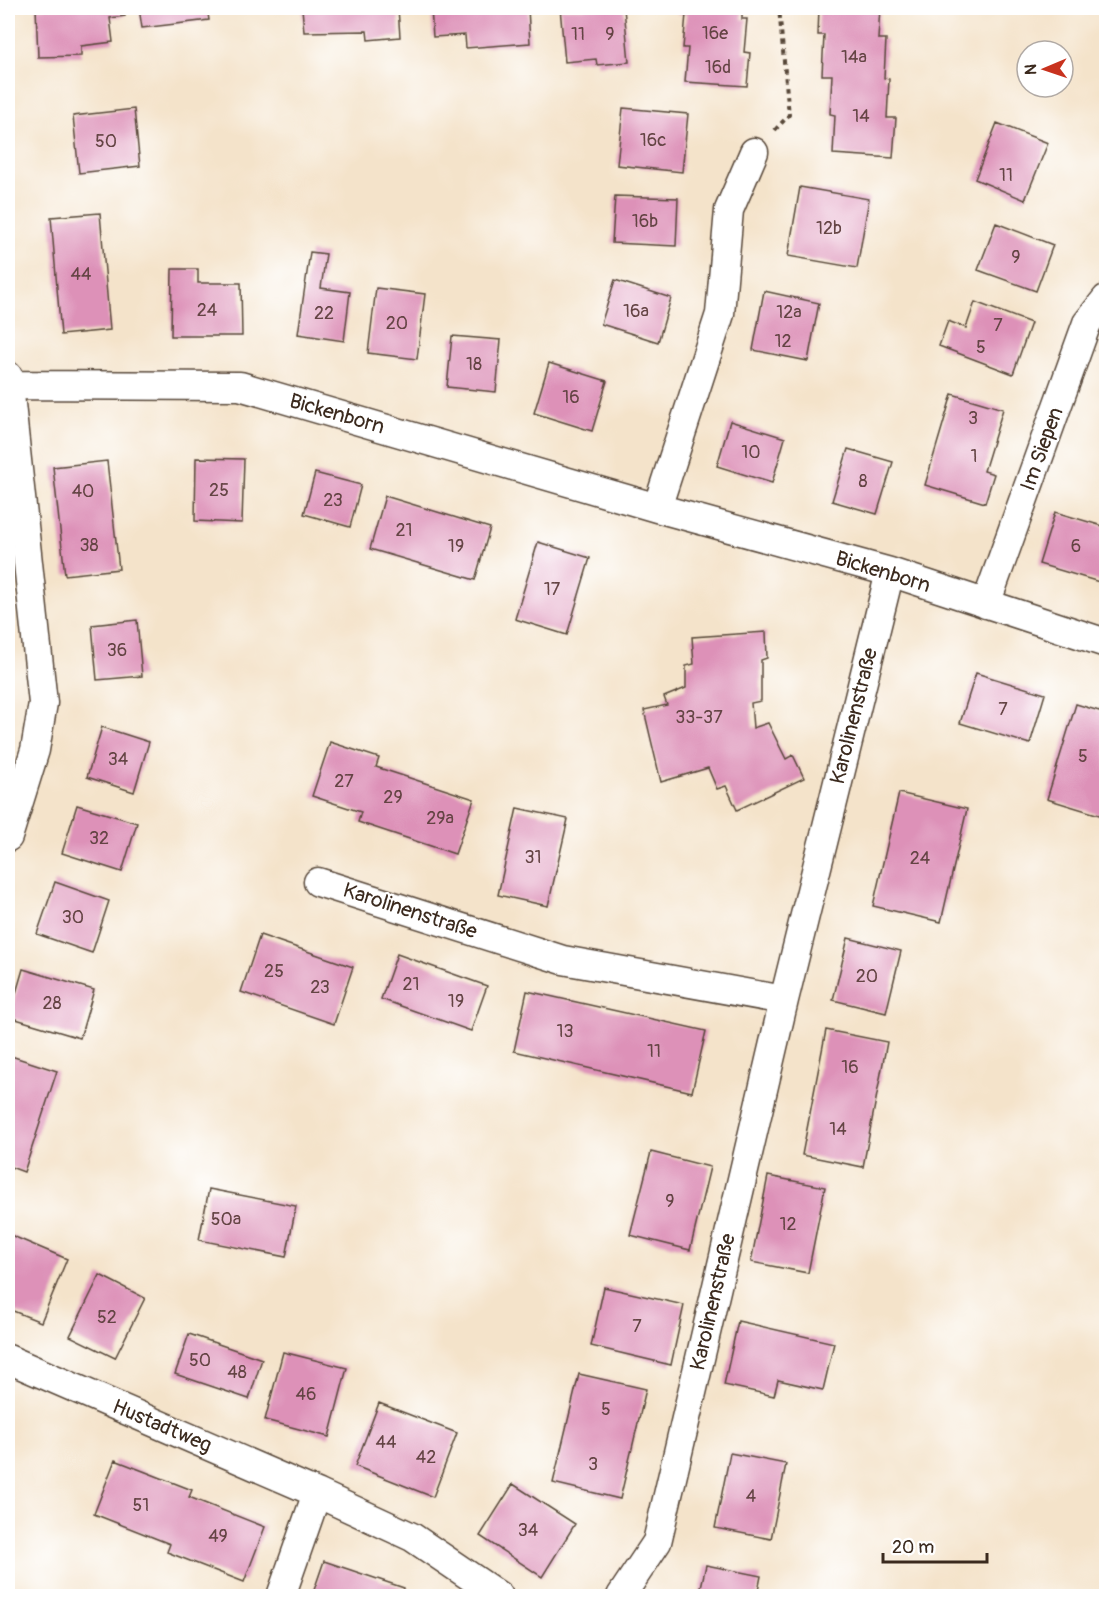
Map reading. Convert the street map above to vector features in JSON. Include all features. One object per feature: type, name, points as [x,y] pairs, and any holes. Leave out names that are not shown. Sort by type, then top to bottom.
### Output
[{"type":"street","points":[[657,508],[720,314],[729,210],[754,152]]},
{"type":"street","name":"Im Siepen","points":[[987,604],[1087,323],[1107,299]]},
{"type":"street","points":[[8,382],[43,702],[35,750],[8,837]]},
{"type":"street","name":"Bickenborn","points":[[8,382],[240,386],[657,508],[890,572],[1107,644]]},
{"type":"street","name":"Karolinenstraße","points":[[621,1596],[657,1542],[784,1000],[890,572]]},
{"type":"street","name":"Karolinenstraße","points":[[318,882],[563,960],[784,1000]]},
{"type":"street","name":"Hustadtweg","points":[[8,1359],[317,1493],[412,1537],[499,1596]]},
{"type":"street","points":[[281,1596],[317,1493]]},
{"type":"path","points":[[754,152],[789,115],[779,8]]},
{"type":"building","points":[[36,8],[124,8],[125,16],[110,18],[113,42],[81,46],[81,56],[38,57]]},
{"type":"building","points":[[139,8],[207,8],[209,20],[142,28]]},
{"type":"building","points":[[208,8],[251,8],[251,9],[209,13]]},
{"type":"building","points":[[302,8],[398,8],[400,37],[368,40],[367,31],[304,32]]},
{"type":"building","points":[[431,8],[528,8],[530,43],[466,48],[465,35],[433,37]]},
{"type":"building","points":[[560,8],[624,8],[629,62],[597,65],[596,59],[565,62]]},
{"type":"building","points":[[679,8],[742,8],[742,19],[747,19],[744,52],[750,53],[747,86],[685,82],[688,48],[683,48],[686,14],[678,14]]},
{"type":"building","points":[[819,8],[880,8],[878,39],[886,39],[884,78],[889,79],[887,118],[896,118],[893,158],[833,154],[835,115],[830,114],[832,75],[822,75],[824,35],[818,35]]},
{"type":"building","points":[[623,108],[688,114],[682,172],[617,165]]},
{"type":"building","points":[[134,109],[140,166],[79,173],[73,116]]},
{"type":"building","points":[[997,123],[1048,143],[1025,200],[975,179]]},
{"type":"building","points":[[800,187],[869,199],[857,268],[788,256]]},
{"type":"building","points":[[615,196],[678,198],[676,246],[612,243]]},
{"type":"building","points":[[100,213],[110,330],[61,335],[51,217]]},
{"type":"building","points":[[996,223],[1053,245],[1036,291],[978,270]]},
{"type":"building","points":[[310,252],[326,254],[321,288],[350,292],[344,341],[298,334]]},
{"type":"building","points":[[172,269],[198,269],[198,283],[241,283],[242,336],[171,336]]},
{"type":"building","points":[[615,280],[671,298],[658,342],[601,324]]},
{"type":"building","points":[[376,288],[425,294],[417,359],[368,353]]},
{"type":"building","points":[[764,291],[819,303],[808,361],[753,350]]},
{"type":"building","points":[[975,302],[1031,323],[1013,374],[939,346],[948,321],[966,328]]},
{"type":"building","points":[[452,336],[501,340],[496,392],[447,387]]},
{"type":"building","points":[[549,363],[607,381],[592,431],[534,413]]},
{"type":"building","points":[[952,394],[1003,409],[984,471],[994,474],[985,503],[925,485]]},
{"type":"building","points":[[730,421],[785,438],[772,483],[717,466]]},
{"type":"building","points":[[848,449],[893,462],[877,514],[832,501]]},
{"type":"building","points":[[196,458],[244,459],[242,523],[195,521]]},
{"type":"building","points":[[107,461],[119,569],[65,575],[53,467]]},
{"type":"building","points":[[315,473],[361,485],[350,527],[304,514]]},
{"type":"building","points":[[385,496],[490,528],[475,580],[370,549]]},
{"type":"building","points":[[1055,512],[1106,527],[1106,584],[1039,564]]},
{"type":"building","points":[[538,542],[590,558],[567,635],[515,619]]},
{"type":"building","points":[[137,620],[142,676],[97,680],[92,625]]},
{"type":"building","points":[[766,632],[767,658],[761,660],[761,701],[751,703],[753,728],[768,723],[786,759],[793,755],[804,778],[737,810],[726,786],[717,789],[708,768],[661,782],[644,710],[667,705],[664,697],[686,688],[686,666],[694,664],[692,637]]},
{"type":"building","points":[[976,673],[1045,694],[1030,744],[960,723]]},
{"type":"building","points":[[1076,704],[1106,713],[1106,817],[1047,799]]},
{"type":"building","points":[[102,727],[149,742],[134,792],[87,777]]},
{"type":"building","points":[[330,742],[379,758],[376,767],[474,799],[455,854],[358,822],[361,812],[312,796]]},
{"type":"building","points":[[899,793],[967,809],[941,922],[873,906]]},
{"type":"building","points":[[77,805],[137,823],[122,872],[62,853]]},
{"type":"building","points":[[517,808],[568,819],[548,906],[498,895]]},
{"type":"building","points":[[55,882],[109,901],[92,953],[37,934]]},
{"type":"building","points":[[260,935],[353,967],[334,1024],[241,992]]},
{"type":"building","points":[[848,938],[901,951],[886,1013],[833,1000]]},
{"type":"building","points":[[397,954],[487,986],[471,1031],[381,999]]},
{"type":"building","points":[[23,969],[94,990],[80,1038],[9,1017]]},
{"type":"building","points":[[527,991],[706,1031],[692,1092],[514,1051]]},
{"type":"building","points":[[826,1030],[887,1042],[863,1167],[802,1155]]},
{"type":"building","points":[[8,1055],[57,1071],[24,1172],[8,1166]]},
{"type":"building","points":[[651,1152],[710,1167],[690,1250],[630,1235]]},
{"type":"building","points":[[768,1176],[825,1187],[808,1273],[751,1262]]},
{"type":"building","points":[[209,1189],[296,1206],[286,1257],[199,1240]]},
{"type":"building","points":[[8,1234],[67,1259],[41,1322],[8,1309]]},
{"type":"building","points":[[100,1275],[145,1298],[115,1358],[70,1336]]},
{"type":"building","points":[[604,1287],[684,1305],[671,1365],[591,1346]]},
{"type":"building","points":[[738,1321],[834,1343],[823,1390],[778,1380],[774,1396],[724,1385]]},
{"type":"building","points":[[189,1334],[262,1359],[249,1399],[175,1374]]},
{"type":"building","points":[[283,1352],[347,1368],[329,1437],[265,1420]]},
{"type":"building","points":[[579,1374],[646,1389],[620,1499],[553,1483]]},
{"type":"building","points":[[379,1403],[457,1433],[433,1497],[355,1466]]},
{"type":"building","points":[[730,1453],[786,1464],[771,1539],[715,1528]]},
{"type":"building","points":[[115,1460],[192,1490],[189,1497],[265,1527],[244,1582],[167,1552],[170,1544],[94,1514]]},
{"type":"building","points":[[513,1484],[575,1524],[542,1577],[480,1536]]},
{"type":"building","points":[[324,1561],[404,1588],[401,1596],[312,1596]]},
{"type":"building","points":[[706,1565],[761,1576],[757,1596],[699,1596]]}]
